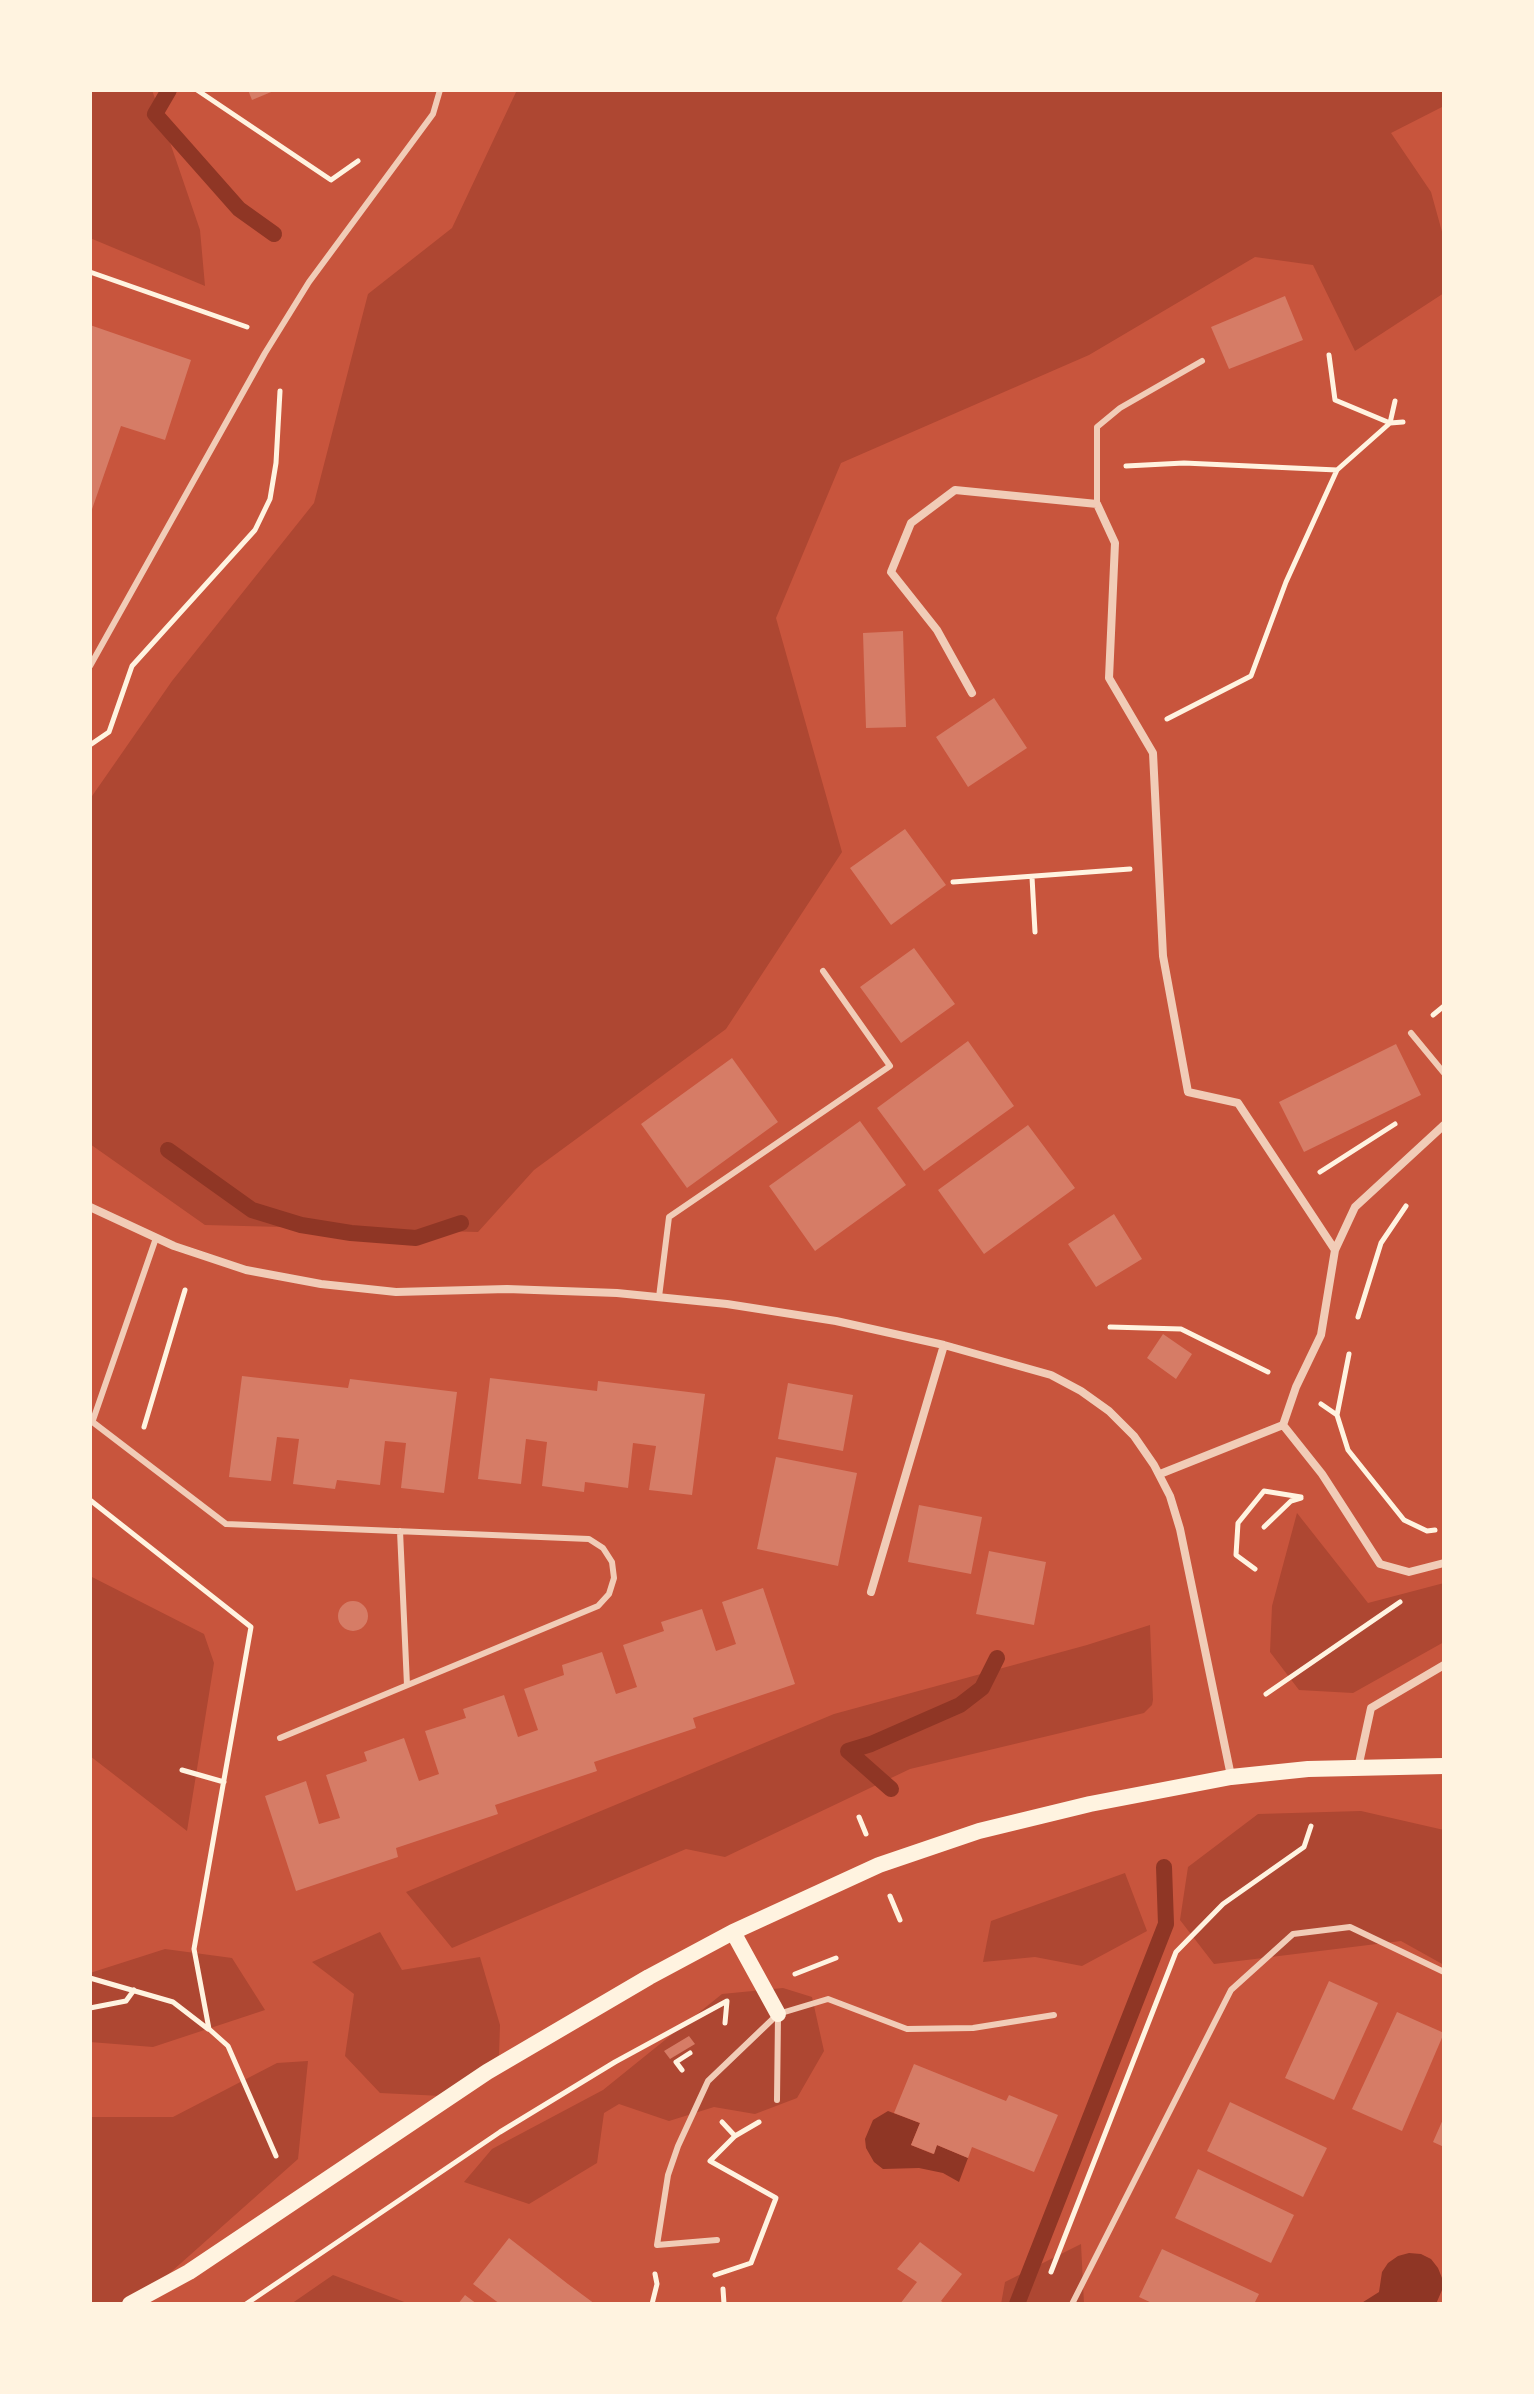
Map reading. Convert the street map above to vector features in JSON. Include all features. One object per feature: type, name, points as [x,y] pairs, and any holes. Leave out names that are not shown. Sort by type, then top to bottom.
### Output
[{"type":"main road","points":[[130,2304],[189,2272],[487,2072],[649,1977],[733,1932],[879,1865],[979,1831],[1090,1804],[1231,1777],[1308,1769],[1444,1766]]},
{"type":"main road","points":[[733,1932],[778,2014]]},
{"type":"street","points":[[972,693],[937,630],[891,572],[911,523],[955,490],[1097,504],[1115,543],[1109,678],[1153,753],[1163,956],[1188,1092],[1238,1103],[1335,1250]]},
{"type":"street","points":[[1160,1474],[1283,1425],[1296,1387],[1321,1335],[1335,1250],[1355,1207],[1444,1125]]},
{"type":"street","points":[[90,1207],[174,1246],[246,1270],[321,1284],[396,1292],[507,1289],[617,1293],[727,1304],[821,1319],[944,1345],[1051,1375],[1109,1411],[1134,1436],[1160,1474],[1180,1529],[1231,1777]]},
{"type":"street","points":[[871,1592],[944,1345]]},
{"type":"street","points":[[1283,1425],[1322,1474],[1380,1564],[1409,1572],[1444,1563]]},
{"type":"street","points":[[1358,1768],[1371,1708],[1444,1665]]},
{"type":"lane","points":[[90,666],[265,353],[309,282],[433,114],[440,90]]},
{"type":"lane","points":[[1097,504],[1097,427],[1120,408],[1202,361]]},
{"type":"lane","points":[[659,1297],[669,1217],[890,1066],[823,971]]},
{"type":"lane","points":[[1411,1033],[1444,1073]]},
{"type":"lane","points":[[156,1238],[91,1420],[226,1524],[589,1539],[603,1548],[612,1562],[614,1578],[609,1594],[598,1606],[280,1738]]},
{"type":"lane","points":[[400,1531],[407,1685]]},
{"type":"lane","points":[[1072,2304],[1231,1990],[1293,1934],[1350,1927],[1444,1972]]},
{"type":"lane","points":[[717,2240],[657,2245],[668,2175],[708,2081],[778,2014],[828,1999],[907,2029],[973,2028],[1054,2015]]},
{"type":"lane","points":[[777,2100],[778,2014]]},
{"type":"path","points":[[197,90],[331,180],[369,154]]},
{"type":"path","points":[[1329,355],[1335,400],[1390,423],[1403,422]]},
{"type":"path","points":[[1142,732],[1251,676],[1286,582],[1337,470],[1390,423],[1395,401]]},
{"type":"path","points":[[1097,466],[1184,463],[1337,470]]},
{"type":"path","points":[[953,882],[1159,867]]},
{"type":"path","points":[[1032,877],[1035,932]]},
{"type":"path","points":[[1295,1189],[1398,1122]]},
{"type":"path","points":[[1357,1322],[1381,1243],[1410,1200]]},
{"type":"path","points":[[143,1433],[185,1290]]},
{"type":"path","points":[[1110,1327],[1181,1329],[1296,1387],[1337,1415]]},
{"type":"path","points":[[1350,1349],[1337,1415],[1348,1450],[1404,1520],[1427,1531],[1444,1530]]},
{"type":"path","points":[[1255,1569],[1236,1555],[1238,1523],[1264,1491],[1302,1497],[1348,1450]]},
{"type":"path","points":[[90,1500],[251,1627],[194,1949],[209,2029]]},
{"type":"path","points":[[1264,1527],[1291,1501]]},
{"type":"path","points":[[1266,1694],[1407,1597]]},
{"type":"path","points":[[182,1770],[224,1782]]},
{"type":"path","points":[[1050,2275],[1176,1952],[1223,1904],[1304,1847],[1311,1826]]},
{"type":"path","points":[[90,1978],[173,2002],[228,2046],[276,2156]]},
{"type":"path","points":[[90,2008],[126,2001],[134,1990]]},
{"type":"path","points":[[246,2304],[500,2132],[615,2062],[727,2001],[725,2023],[716,2031]]},
{"type":"path","points":[[699,2047],[676,2062],[699,2097],[735,2136]]},
{"type":"path","points":[[715,2275],[751,2263],[776,2198],[710,2161],[735,2136],[761,2121]]},
{"type":"path","points":[[652,2304],[657,2284],[655,2269]]},
{"type":"path","points":[[723,2289],[724,2304]]},
{"type":"shaded area","points":[[90,90],[152,90],[200,230],[205,286],[90,238]]},
{"type":"shaded area","points":[[517,90],[1444,90],[1444,106],[1391,133],[1431,192],[1444,239],[1444,293],[1355,351],[1313,265],[1255,257],[1089,355],[841,463],[776,618],[842,852],[726,1029],[534,1170],[478,1232],[205,1225],[90,1144],[90,799],[172,681],[314,503],[368,294],[452,228]]},
{"type":"shaded area","points":[[1297,1513],[1368,1603],[1444,1583],[1444,1642],[1353,1693],[1299,1690],[1270,1652],[1272,1606]]},
{"type":"shaded area","points":[[90,1576],[204,1634],[214,1663],[187,1831],[90,1756]]},
{"type":"shaded area","points":[[1150,1625],[1153,1700],[1144,1713],[910,1769],[725,1857],[686,1849],[452,1948],[406,1892],[834,1714]]},
{"type":"shaded area","points":[[1361,1811],[1444,1830],[1444,1965],[1401,1941],[1214,1964],[1180,1920],[1188,1867],[1258,1814]]},
{"type":"shaded area","points":[[1125,1873],[1147,1931],[1082,1966],[1035,1957],[983,1962],[991,1921]]},
{"type":"shaded area","points":[[380,1932],[402,1970],[480,1957],[500,2025],[499,2055],[442,2096],[380,2093],[345,2056],[354,1994],[312,1962]]},
{"type":"shaded area","points":[[165,1949],[232,1958],[265,2010],[153,2047],[90,2042],[90,1973]]},
{"type":"shaded area","points":[[783,1988],[812,1997],[824,2051],[797,2098],[755,2114],[714,2107],[669,2121],[619,2104],[604,2113],[597,2163],[529,2204],[464,2182],[492,2149],[603,2090],[722,1994]]},
{"type":"shaded area","points":[[308,2061],[298,2159],[135,2304],[90,2304],[90,2117],[173,2117],[277,2063]]},
{"type":"shaded area","points":[[888,2111],[920,2123],[911,2145],[933,2154],[937,2145],[968,2158],[959,2182],[943,2173],[919,2168],[883,2169],[874,2162],[865,2139],[873,2120]]},
{"type":"shaded area","points":[[1081,2244],[1084,2304],[1001,2304],[1005,2282]]},
{"type":"shaded area","points":[[1409,2253],[1431,2259],[1438,2268],[1442,2290],[1436,2304],[1360,2304],[1379,2292],[1382,2272],[1388,2263]]},
{"type":"shaded area","points":[[333,2275],[407,2303],[291,2304]]},
{"type":"building","points":[[248,90],[276,90],[252,100]]},
{"type":"building","points":[[1285,296],[1303,340],[1229,369],[1211,327]]},
{"type":"building","points":[[90,325],[191,360],[165,440],[121,426],[90,515]]},
{"type":"building","points":[[903,631],[906,727],[866,728],[863,633]]},
{"type":"building","points":[[994,698],[1027,748],[968,787],[936,737]]},
{"type":"building","points":[[905,829],[946,885],[891,925],[850,868]]},
{"type":"building","points":[[914,948],[955,1004],[901,1043],[860,987]]},
{"type":"building","points":[[968,1041],[1014,1106],[924,1171],[877,1108]]},
{"type":"building","points":[[1396,1044],[1421,1095],[1304,1152],[1279,1102]]},
{"type":"building","points":[[732,1058],[778,1122],[687,1188],[641,1124]]},
{"type":"building","points":[[860,1121],[906,1185],[815,1251],[769,1186]]},
{"type":"building","points":[[1028,1125],[1075,1188],[984,1254],[938,1190]]},
{"type":"building","points":[[1114,1214],[1142,1259],[1096,1287],[1068,1244]]},
{"type":"building","points":[[1163,1334],[1192,1354],[1176,1379],[1147,1358]]},
{"type":"building","points":[[242,1376],[348,1388],[350,1379],[457,1392],[444,1493],[401,1488],[406,1443],[385,1441],[380,1485],[337,1480],[335,1489],[293,1484],[299,1439],[277,1437],[271,1481],[229,1477]]},
{"type":"building","points":[[490,1378],[597,1391],[598,1381],[705,1394],[692,1495],[649,1490],[656,1446],[633,1443],[628,1488],[585,1482],[584,1492],[542,1486],[547,1442],[526,1439],[521,1484],[478,1479]]},
{"type":"building","points":[[788,1383],[853,1395],[843,1451],[778,1439]]},
{"type":"building","points":[[776,1457],[857,1473],[838,1566],[757,1549]]},
{"type":"building","points":[[919,1505],[982,1517],[971,1574],[908,1562]]},
{"type":"building","points":[[989,1551],[1046,1562],[1034,1625],[976,1614]]},
{"type":"building","points":[[763,1588],[795,1684],[693,1718],[696,1728],[594,1762],[597,1771],[495,1805],[498,1814],[396,1848],[398,1857],[296,1891],[265,1796],[306,1781],[319,1824],[340,1818],[326,1775],[367,1761],[364,1752],[404,1738],[419,1781],[439,1774],[425,1731],[466,1718],[463,1709],[504,1695],[518,1737],[538,1730],[524,1689],[564,1675],[562,1665],[602,1652],[616,1694],[637,1687],[623,1645],[664,1631],[661,1622],[702,1609],[716,1651],[736,1644],[722,1602]]},
{"type":"building","points":[[353,1601],[364,1605],[368,1616],[364,1627],[353,1631],[342,1627],[338,1616],[342,1605]]},
{"type":"building","points":[[1329,1981],[1378,2003],[1334,2100],[1285,2078]]},
{"type":"building","points":[[1397,2012],[1444,2033],[1402,2131],[1352,2109]]},
{"type":"building","points":[[689,2036],[695,2044],[670,2059],[664,2051]]},
{"type":"building","points":[[914,2064],[1006,2101],[1009,2095],[1058,2115],[1034,2172],[972,2147],[968,2158],[937,2145],[934,2154],[911,2145],[920,2123],[894,2113]]},
{"type":"building","points":[[1230,2102],[1327,2148],[1303,2197],[1207,2151]]},
{"type":"building","points":[[1444,2117],[1444,2147],[1433,2142]]},
{"type":"building","points":[[1198,2169],[1294,2215],[1271,2263],[1175,2218]]},
{"type":"building","points":[[509,2238],[595,2304],[500,2304],[473,2284]]},
{"type":"building","points":[[920,2242],[962,2274],[941,2301],[946,2304],[900,2304],[917,2282],[897,2269]]},
{"type":"building","points":[[1162,2249],[1259,2294],[1254,2304],[1154,2304],[1139,2297]]},
{"type":"building","points":[[465,2295],[477,2304],[458,2304]]},
{"type":"waterway","points":[[169,90],[155,114],[239,209],[274,234]]},
{"type":"waterway","points":[[168,1150],[252,1210],[301,1225],[416,1238],[461,1223]]},
{"type":"waterway","points":[[891,1789],[848,1751],[960,1705],[982,1688],[997,1658]]},
{"type":"waterway","points":[[1017,2304],[1166,1924],[1164,1867]]}]
